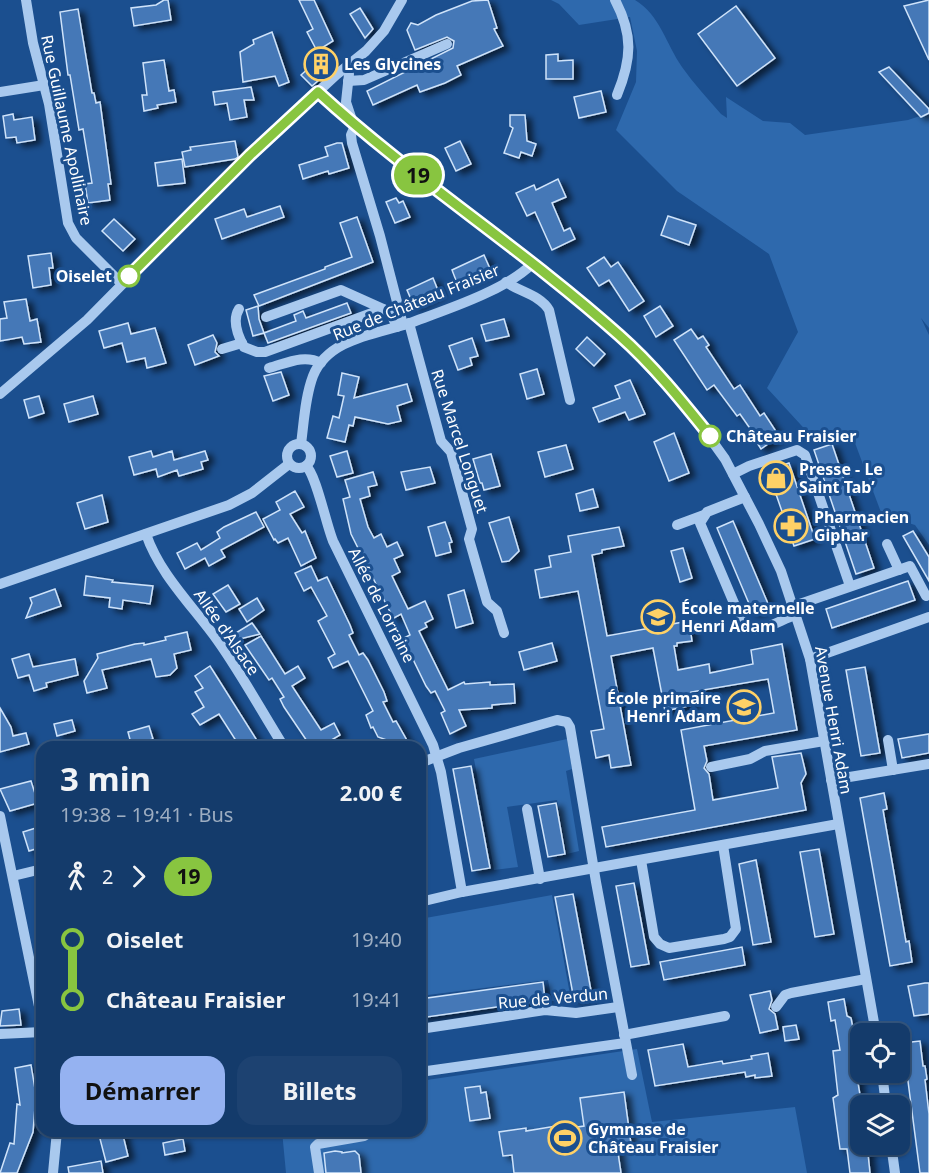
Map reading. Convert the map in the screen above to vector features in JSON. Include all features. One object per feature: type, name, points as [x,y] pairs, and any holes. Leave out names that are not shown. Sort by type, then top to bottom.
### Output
[{"type":"street","name":"Rue Guillaume Apollinaire","points":[[26,0],[33,43],[44,85],[50,139],[68,223],[76,238],[121,284]]},
{"type":"street","points":[[0,393],[87,320],[229,169],[285,115],[318,92],[350,65],[384,31],[402,0]]},
{"type":"street","points":[[615,0],[624,18],[629,41],[624,76],[617,95]]},
{"type":"street","points":[[348,81],[364,80],[447,44]]},
{"type":"street","points":[[350,65],[346,102],[355,126]]},
{"type":"street","points":[[0,92],[44,85]]},
{"type":"street","name":"Avenue Henri Adam","points":[[318,92],[355,126],[533,263],[614,330],[645,361],[710,436],[733,474],[781,571],[810,658],[874,1023]]},
{"type":"street","name":"Rue Marcel Longuet","points":[[355,126],[351,135],[352,143],[380,236],[403,325],[441,441],[451,452],[472,529],[470,539],[487,602],[497,611],[504,633]]},
{"type":"street","name":"Rue de Château Fraisier","points":[[301,444],[313,375],[332,352],[352,340],[403,325],[468,300],[520,275],[533,263]]},
{"type":"street","points":[[506,282],[517,290],[544,302],[549,310],[570,400]]},
{"type":"street","points":[[266,317],[341,290],[376,304],[390,312],[403,325]]},
{"type":"street","points":[[239,309],[235,317],[242,344],[249,351],[264,352],[383,309]]},
{"type":"street","points":[[222,349],[242,344]]},
{"type":"street","points":[[269,369],[302,359],[311,358],[321,363]]},
{"type":"street","points":[[11,369],[19,378]]},
{"type":"street","points":[[294,444],[301,444],[310,450],[311,456],[306,466],[300,468],[289,464],[286,452],[294,444]]},
{"type":"street","points":[[733,474],[749,466],[797,450],[805,455],[850,586]]},
{"type":"street","points":[[0,584],[229,505],[252,493],[289,464]]},
{"type":"street","name":"Allée de Lorraine","points":[[306,466],[314,479],[333,540],[396,666],[437,755]]},
{"type":"street","points":[[677,525],[745,497]]},
{"type":"street","points":[[704,515],[700,523],[744,626],[755,630],[850,586],[910,566],[926,596]]},
{"type":"street","name":"Allée d'Alsace","points":[[146,534],[156,559],[236,667],[280,741]]},
{"type":"street","points":[[888,544],[899,570]]},
{"type":"street","points":[[810,658],[929,617]]},
{"type":"street","name":"Rue de Verdun","points":[[437,755],[557,720],[567,722],[632,1075]]},
{"type":"street","points":[[888,740],[893,770]]},
{"type":"street","points":[[711,767],[750,759],[765,751],[824,741]]},
{"type":"street","points":[[426,760],[437,755],[462,892]]},
{"type":"street","points":[[831,780],[929,764]]},
{"type":"street","points":[[527,809],[540,879]]},
{"type":"street","points":[[0,816],[36,991]]},
{"type":"street","points":[[426,901],[462,892],[838,824]]},
{"type":"street","points":[[642,860],[654,937],[660,945],[669,948],[724,939],[730,937],[736,929],[723,845]]},
{"type":"street","points":[[13,876],[36,870]]},
{"type":"street","points":[[776,1007],[784,995],[866,979]]},
{"type":"street","name":"Rue de Verdun","points":[[426,1028],[545,1010],[576,1013],[618,1007]]},
{"type":"street","points":[[426,1071],[624,1039],[725,1016]]},
{"type":"street","points":[[0,1034],[36,1032]]},
{"type":"street","points":[[53,1173],[56,1137]]},
{"type":"street","points":[[319,1173],[315,1147],[318,1144],[358,1137]]},
{"type":"street","points":[[892,1155],[894,1173]]},
{"type":"shaded area","points":[[551,0],[635,0],[644,6],[657,22],[682,67],[721,114],[727,118],[726,97],[763,121],[790,123],[805,135],[908,120],[929,113],[929,328],[921,318],[929,335],[929,545],[915,525],[882,515],[855,443],[812,437],[767,388],[798,332],[769,254],[677,191],[616,130],[636,82],[637,51],[630,17],[579,25],[559,4]]},
{"type":"shaded area","points":[[567,739],[572,769],[566,771],[579,851],[567,854],[557,800],[507,807],[518,867],[494,870],[474,759]]},
{"type":"shaded area","points":[[552,895],[571,1000],[552,1001],[548,980],[426,995],[426,918]]},
{"type":"shaded area","points":[[637,1049],[652,1122],[795,1107],[807,1173],[286,1173],[283,1137],[426,1137],[426,1080]]},
{"type":"building","points":[[168,0],[171,20],[134,26],[131,8],[156,5]]},
{"type":"building","points":[[299,0],[314,0],[333,41],[317,51],[307,32],[313,29]]},
{"type":"building","points":[[488,0],[497,28],[494,29],[503,46],[457,66],[461,75],[445,83],[420,92],[417,85],[373,105],[367,91],[453,48],[454,41],[447,37],[415,50],[407,30],[411,23],[418,25],[436,15],[472,1]]},
{"type":"building","points":[[929,0],[929,60],[904,6]]},
{"type":"building","points":[[736,6],[775,58],[737,86],[698,34]]},
{"type":"building","points":[[360,8],[373,29],[365,38],[350,14]]},
{"type":"building","points":[[78,9],[92,93],[94,93],[96,103],[100,102],[111,184],[108,184],[110,200],[88,203],[85,184],[92,183],[83,129],[79,130],[70,75],[68,75],[60,12]]},
{"type":"building","points":[[272,32],[289,82],[279,86],[275,76],[243,82],[240,52],[254,44],[253,40]]},
{"type":"building","name":"Les Glycines","points":[[324,51],[334,67],[312,86],[301,75],[311,66],[308,62]]},
{"type":"building","points":[[558,54],[558,61],[573,60],[573,79],[546,79],[546,55]]},
{"type":"building","points":[[164,60],[169,91],[174,90],[176,102],[157,105],[158,108],[144,111],[142,95],[147,95],[143,63]]},
{"type":"building","points":[[889,67],[929,109],[929,113],[921,117],[879,72]]},
{"type":"building","points":[[251,87],[254,100],[244,100],[247,117],[230,120],[227,103],[215,105],[213,92]]},
{"type":"building","points":[[601,91],[606,112],[579,118],[574,97]]},
{"type":"building","points":[[13,114],[14,120],[32,117],[35,140],[17,143],[16,137],[6,138],[3,116]]},
{"type":"building","points":[[510,115],[525,115],[527,141],[536,144],[532,156],[521,152],[519,158],[504,153],[513,128],[510,126]]},
{"type":"building","points":[[235,141],[238,157],[235,159],[185,167],[182,152],[191,150],[190,147]]},
{"type":"building","points":[[460,141],[471,164],[456,171],[445,148]]},
{"type":"building","points":[[342,143],[349,168],[329,174],[328,171],[303,179],[299,165],[328,156],[325,147]]},
{"type":"building","points":[[182,159],[185,183],[158,186],[155,163]]},
{"type":"building","points":[[558,179],[566,197],[552,203],[564,231],[570,228],[575,239],[552,250],[535,212],[527,216],[516,193],[534,185],[536,190]]},
{"type":"building","points":[[396,198],[399,203],[403,201],[410,217],[395,223],[386,202]]},
{"type":"building","points":[[280,206],[284,217],[222,239],[215,219],[244,209],[247,217]]},
{"type":"building","points":[[668,216],[696,225],[689,245],[661,235]]},
{"type":"building","points":[[357,217],[373,262],[259,306],[254,295],[352,257],[340,223]]},
{"type":"building","points":[[114,219],[135,239],[123,251],[102,231]]},
{"type":"building","points":[[51,253],[53,268],[49,268],[51,285],[33,288],[28,256]]},
{"type":"building","points":[[484,255],[491,271],[457,283],[452,270]]},
{"type":"building","points":[[604,257],[611,267],[618,262],[644,301],[629,311],[609,280],[599,286],[587,268]]},
{"type":"building","points":[[433,278],[439,293],[414,306],[407,290]]},
{"type":"building","points":[[26,299],[30,321],[37,319],[41,342],[24,344],[22,337],[0,341],[0,319],[7,318],[4,302]]},
{"type":"building","points":[[347,303],[351,313],[268,343],[264,333],[296,321],[294,315],[303,311],[306,318]]},
{"type":"building","points":[[258,306],[259,319],[264,333],[253,336],[246,310]]},
{"type":"building","points":[[660,306],[673,326],[656,337],[644,316]]},
{"type":"building","points":[[504,319],[509,336],[486,341],[481,325]]},
{"type":"building","points":[[128,323],[131,334],[155,328],[166,363],[147,368],[145,358],[127,362],[122,343],[104,348],[99,331]]},
{"type":"building","points":[[691,329],[698,339],[703,336],[709,345],[706,347],[734,389],[740,385],[760,416],[764,413],[779,436],[761,449],[754,438],[756,437],[740,414],[737,416],[714,385],[707,390],[674,340]]},
{"type":"building","points":[[213,335],[217,343],[215,352],[219,356],[195,365],[188,345]]},
{"type":"building","points":[[587,337],[605,354],[594,366],[576,349]]},
{"type":"building","points":[[472,338],[478,356],[470,358],[472,365],[458,370],[449,346]]},
{"type":"building","points":[[537,369],[544,394],[527,399],[520,374]]},
{"type":"building","points":[[281,372],[289,395],[273,401],[264,376]]},
{"type":"building","points":[[342,373],[359,377],[354,398],[407,384],[412,401],[397,406],[401,421],[388,424],[355,417],[353,426],[349,425],[345,442],[327,438],[333,416],[339,418],[344,396],[338,395]]},
{"type":"building","points":[[630,380],[645,414],[629,420],[625,412],[599,422],[593,408],[620,398],[615,386]]},
{"type":"building","points":[[39,396],[44,413],[29,418],[24,400]]},
{"type":"building","points":[[93,396],[98,414],[69,422],[64,404]]},
{"type":"building","points":[[674,433],[689,473],[669,481],[654,442]]},
{"type":"building","points":[[832,444],[874,568],[856,574],[814,450]]},
{"type":"building","points":[[566,445],[573,469],[545,477],[538,452]]},
{"type":"building","points":[[151,451],[153,457],[172,451],[174,460],[205,451],[208,460],[201,462],[203,469],[179,476],[177,470],[158,477],[156,469],[134,475],[129,457]]},
{"type":"building","points":[[347,451],[353,473],[337,477],[330,456]]},
{"type":"building","points":[[491,454],[500,486],[484,490],[473,459]]},
{"type":"building","points":[[789,463],[815,539],[794,546],[769,474],[769,470]]},
{"type":"building","points":[[430,467],[435,483],[406,490],[401,472]]},
{"type":"building","points":[[373,472],[377,485],[368,487],[370,496],[360,499],[368,527],[374,538],[381,534],[387,547],[397,542],[403,555],[394,559],[400,572],[392,576],[408,609],[425,601],[433,619],[425,623],[427,627],[419,631],[448,690],[464,682],[465,684],[490,682],[490,685],[514,684],[515,703],[492,705],[492,708],[459,710],[466,726],[450,734],[441,713],[445,711],[435,691],[431,693],[426,686],[407,647],[404,638],[410,635],[401,614],[394,618],[389,610],[351,534],[343,499],[350,497],[345,480]]},
{"type":"building","points":[[593,489],[598,507],[580,511],[576,494]]},
{"type":"building","points":[[295,491],[304,507],[290,514],[302,533],[305,531],[316,558],[301,566],[288,538],[278,543],[274,540],[263,519],[280,510],[276,502]]},
{"type":"building","points":[[102,495],[108,522],[85,529],[77,503]]},
{"type":"building","points":[[256,512],[264,527],[221,550],[225,557],[209,566],[205,558],[185,569],[177,553],[197,543],[201,550],[220,538],[217,532],[224,527]]},
{"type":"building","points":[[509,517],[519,551],[509,561],[502,562],[489,523]]},
{"type":"building","points":[[733,521],[769,606],[753,613],[717,528]]},
{"type":"building","points":[[445,522],[452,542],[449,543],[451,552],[436,556],[428,527]]},
{"type":"building","points":[[619,527],[624,546],[602,550],[602,553],[592,555],[607,636],[689,621],[692,641],[677,643],[677,646],[674,646],[678,670],[709,664],[710,673],[753,664],[751,650],[782,644],[797,730],[704,746],[707,761],[704,768],[709,774],[713,800],[778,788],[772,757],[801,753],[806,774],[801,783],[806,810],[606,847],[602,827],[695,810],[681,730],[774,713],[768,679],[691,692],[693,705],[665,711],[653,648],[611,656],[631,765],[611,768],[609,755],[596,758],[591,731],[604,729],[578,591],[540,598],[535,570],[551,567],[549,556],[571,552],[568,536]]},
{"type":"building","points":[[913,531],[929,557],[929,581],[903,536]]},
{"type":"building","points":[[683,548],[692,578],[680,582],[671,551]]},
{"type":"building","points":[[311,566],[318,581],[327,577],[350,625],[353,633],[349,635],[359,655],[363,653],[368,660],[384,692],[387,701],[383,702],[393,722],[396,721],[407,741],[388,741],[378,737],[373,727],[371,728],[366,715],[373,711],[348,661],[333,668],[328,658],[335,654],[318,621],[327,616],[311,587],[304,591],[295,573]]},
{"type":"building","points":[[86,576],[113,580],[112,582],[153,586],[150,604],[123,600],[122,609],[109,607],[110,598],[84,595]]},
{"type":"building","points":[[908,581],[915,600],[832,628],[826,609]]},
{"type":"building","points":[[228,585],[240,604],[226,612],[213,594]]},
{"type":"building","points":[[55,589],[61,606],[26,618],[32,603],[30,598]]},
{"type":"building","points":[[464,590],[473,623],[456,628],[448,595]]},
{"type":"building","points":[[257,598],[264,610],[247,622],[239,609]]},
{"type":"building","points":[[252,623],[260,634],[228,642],[226,639]]},
{"type":"building","points":[[187,632],[191,650],[174,654],[177,668],[170,675],[156,677],[151,659],[102,670],[107,688],[87,693],[84,681],[98,658],[97,654],[135,644],[144,643],[144,645],[166,640],[165,637]]},
{"type":"building","points":[[261,636],[285,674],[298,666],[305,678],[292,686],[321,730],[334,723],[340,735],[330,741],[307,741],[284,707],[280,699],[284,697],[272,678],[269,680],[245,645]]},
{"type":"building","points":[[552,643],[557,661],[524,670],[519,652]]},
{"type":"building","points":[[29,654],[33,667],[75,659],[78,675],[46,683],[47,687],[34,691],[29,675],[18,678],[12,659]]},
{"type":"building","points":[[210,666],[257,741],[236,741],[219,714],[200,725],[192,714],[204,707],[195,692],[203,688],[195,676]]},
{"type":"building","points":[[865,667],[880,753],[861,756],[846,670]]},
{"type":"building","points":[[0,708],[11,727],[13,736],[26,733],[29,744],[0,752]]},
{"type":"building","points":[[72,720],[75,731],[57,736],[54,724]]},
{"type":"building","points":[[149,726],[153,739],[130,741],[128,732]]},
{"type":"building","points":[[929,734],[929,753],[902,758],[898,739]]},
{"type":"building","points":[[471,766],[490,868],[472,871],[453,769]]},
{"type":"building","points":[[31,781],[36,804],[10,811],[0,789]]},
{"type":"building","points":[[884,793],[887,809],[883,810],[906,942],[909,941],[912,962],[890,966],[860,798]]},
{"type":"building","points":[[556,803],[565,854],[548,857],[538,806]]},
{"type":"building","points":[[36,828],[36,849],[29,851],[23,832]]},
{"type":"building","points":[[819,849],[834,934],[815,937],[800,852]]},
{"type":"building","points":[[756,860],[771,942],[753,945],[739,864]]},
{"type":"building","points":[[634,883],[649,964],[631,967],[616,886]]},
{"type":"building","points":[[573,894],[592,996],[574,1000],[555,897]]},
{"type":"building","points":[[742,947],[745,965],[664,980],[660,962]]},
{"type":"building","points":[[543,982],[545,1000],[426,1017],[426,998]]},
{"type":"building","points":[[929,983],[929,1014],[914,1016],[908,986]]},
{"type":"building","points":[[770,991],[772,1000],[769,1009],[775,1014],[778,1029],[760,1033],[750,995]]},
{"type":"building","points":[[844,999],[847,1016],[851,1018],[850,1083],[858,1083],[860,1095],[850,1095],[850,1155],[868,1155],[870,1173],[850,1173],[847,1149],[840,1149],[833,1098],[838,1095],[833,1051],[840,1050],[835,1020],[831,1021],[828,1002]]},
{"type":"building","points":[[19,1009],[21,1025],[0,1026],[2,1011]]},
{"type":"building","points":[[796,1025],[799,1039],[785,1041],[783,1027]]},
{"type":"building","points":[[920,1041],[927,1079],[925,1080],[929,1114],[929,1173],[920,1173],[908,1083],[910,1042]]},
{"type":"building","points":[[683,1044],[688,1067],[752,1059],[751,1056],[768,1053],[772,1076],[746,1077],[745,1072],[655,1086],[648,1050]]},
{"type":"building","points":[[31,1065],[36,1095],[33,1132],[17,1173],[0,1173],[10,1143],[14,1144],[17,1104],[20,1105],[15,1068]]},
{"type":"building","points":[[480,1086],[481,1093],[486,1092],[490,1118],[470,1121],[465,1088]]},
{"type":"building","name":"Gymnase de Château Fraisier","points":[[624,1092],[631,1144],[617,1146],[621,1173],[514,1173],[512,1155],[503,1156],[499,1132],[526,1128],[526,1131],[556,1126],[557,1130],[584,1126],[580,1098]]},
{"type":"building","points":[[100,1137],[123,1137],[128,1156],[106,1162]]},
{"type":"building","points":[[183,1139],[185,1151],[165,1155],[163,1143]]},
{"type":"building","points":[[335,1151],[342,1153],[355,1151],[359,1155],[361,1173],[326,1173],[324,1153]]},
{"type":"building","points":[[101,1161],[103,1173],[69,1173],[68,1167]]},
{"type":"bus line","name":"19","points":[[129,276],[214,190],[318,92],[355,126],[533,263],[621,336],[692,413],[710,436]]},
{"type":"place","name":"Les Glycines","points":[[321,64]]},
{"type":"place","name":"Oiselet","points":[[129,276]]},
{"type":"place","name":"Château Fraisier","points":[[710,436]]},
{"type":"place","name":"Presse - Le Saint Tab’","points":[[776,478]]},
{"type":"place","name":"Pharmacien Giphar","points":[[791,526]]},
{"type":"place","name":"École maternelle Henri Adam","points":[[658,617]]},
{"type":"place","name":"École primaire Henri Adam","points":[[744,707]]},
{"type":"place","name":"Gymnase de Château Fraisier","points":[[565,1138]]}]
